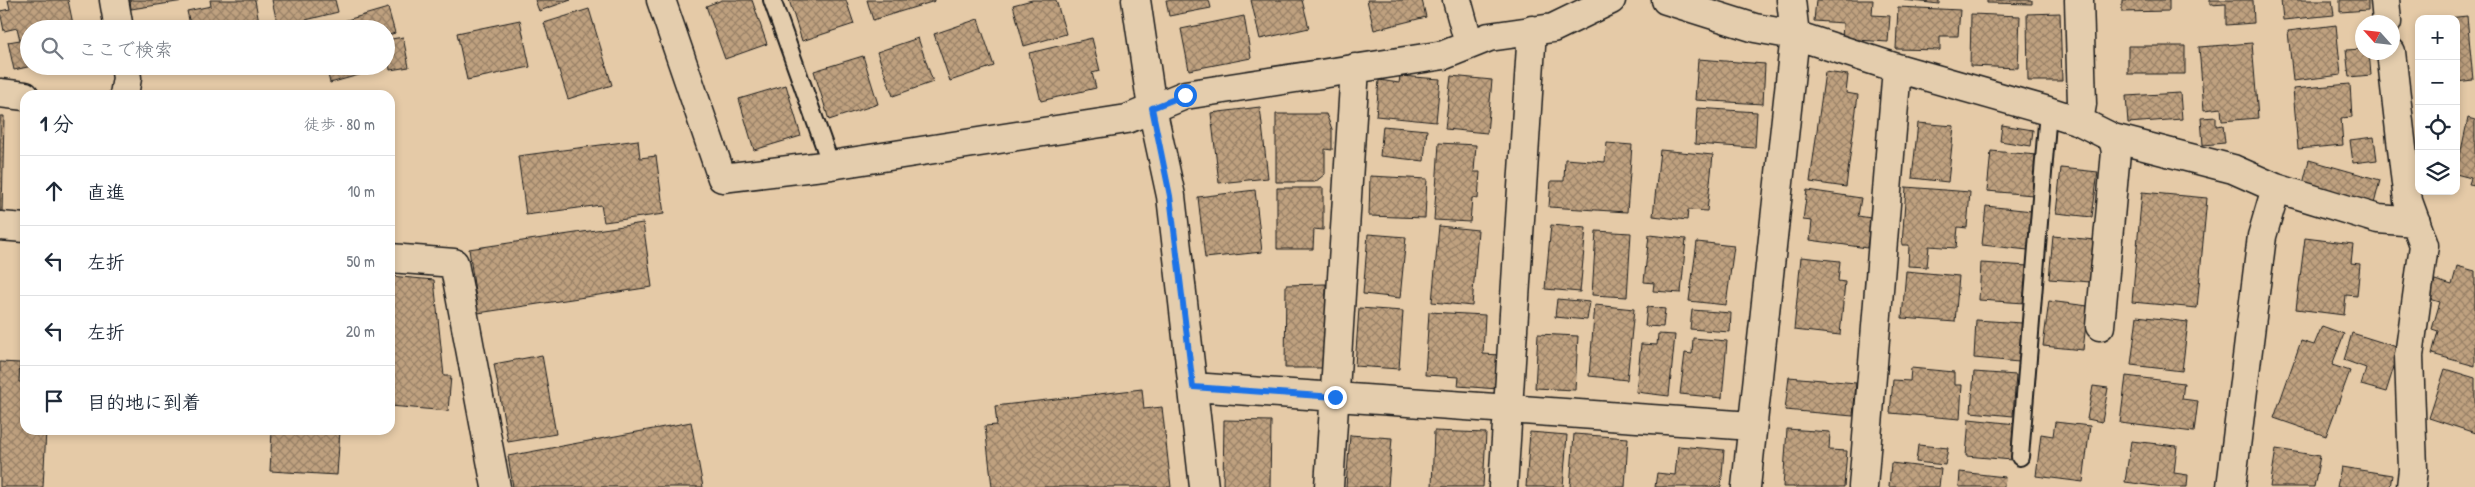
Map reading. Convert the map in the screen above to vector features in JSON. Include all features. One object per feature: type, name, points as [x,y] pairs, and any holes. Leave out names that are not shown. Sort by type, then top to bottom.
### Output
[{"type":"street","points":[[114,0],[117,20]]},
{"type":"street","points":[[661,0],[722,178],[831,165],[1127,119],[1185,95],[1444,55],[1489,37],[1553,28],[1611,0]]},
{"type":"street","points":[[1136,0],[1152,108],[1170,196],[1204,487]]},
{"type":"street","points":[[1456,0],[1469,44]]},
{"type":"street","points":[[1666,0],[1755,28],[1795,35],[1897,68],[2048,111],[2079,121],[2113,138],[2233,169],[2276,188],[2378,219],[2416,222]]},
{"type":"street","points":[[1746,487],[1795,35],[1791,0]]},
{"type":"street","points":[[2079,0],[2082,104],[2079,121]]},
{"type":"street","points":[[2385,0],[2386,15]]},
{"type":"street","points":[[1503,487],[1532,30]]},
{"type":"street","points":[[2392,60],[2408,201],[2424,245],[2409,356],[2413,469],[2411,487]]},
{"type":"street","points":[[1329,487],[1356,68]]},
{"type":"street","points":[[1863,487],[1897,68]]},
{"type":"street","points":[[125,90],[126,75]]},
{"type":"street","points":[[0,93],[20,95]]},
{"type":"street","points":[[2100,326],[2116,152],[2113,138]]},
{"type":"street","points":[[2231,487],[2262,236],[2276,188]]},
{"type":"street","points":[[0,226],[20,228]]},
{"type":"street","points":[[395,258],[454,263],[496,487]]},
{"type":"street","points":[[1193,387],[1752,426]]},
{"type":"lane","points":[[772,0],[831,165]]},
{"type":"lane","points":[[2020,457],[2048,111]]},
{"type":"building","points":[[8,0],[68,0],[72,20],[20,20],[20,40],[17,28],[4,31],[0,11],[10,9]]},
{"type":"building","points":[[130,0],[190,0],[131,9]]},
{"type":"building","points":[[210,0],[255,0],[259,20],[189,20],[187,11],[211,6]]},
{"type":"building","points":[[272,0],[335,0],[338,12],[306,20],[276,20]]},
{"type":"building","points":[[535,0],[571,0],[539,11]]},
{"type":"building","points":[[722,0],[752,0],[767,44],[725,59],[706,6]]},
{"type":"building","points":[[789,0],[846,0],[854,24],[802,41]]},
{"type":"building","points":[[867,0],[935,0],[935,1],[873,20]]},
{"type":"building","points":[[1032,0],[1056,0],[1066,34],[1024,46],[1013,5]]},
{"type":"building","points":[[1166,0],[1209,0],[1211,8],[1169,16]]},
{"type":"building","points":[[1251,0],[1302,0],[1309,28],[1260,39]]},
{"type":"building","points":[[1367,0],[1422,0],[1426,17],[1374,30]]},
{"type":"building","points":[[1816,0],[1873,0],[1872,15],[1890,16],[1888,42],[1842,39],[1843,23],[1814,21]]},
{"type":"building","points":[[1904,0],[1939,0],[1939,4]]},
{"type":"building","points":[[1987,0],[2032,0],[2032,4],[1987,3]]},
{"type":"building","points":[[2122,0],[2169,0],[2169,11],[2122,12]]},
{"type":"building","points":[[2210,0],[2253,0],[2254,23],[2226,25],[2226,4],[2210,5]]},
{"type":"building","points":[[2281,0],[2332,0],[2334,15],[2283,20]]},
{"type":"building","points":[[2340,0],[2368,0],[2368,10],[2340,12]]},
{"type":"building","points":[[1898,7],[1960,10],[1958,36],[1940,36],[1940,50],[1896,49]]},
{"type":"building","points":[[388,8],[391,20],[347,20]]},
{"type":"building","points":[[589,9],[612,85],[568,99],[544,23]]},
{"type":"building","points":[[2060,13],[2062,81],[2028,81],[2027,14]]},
{"type":"building","points":[[1971,14],[2020,16],[2018,68],[1970,66]]},
{"type":"building","points":[[1244,16],[1251,58],[1189,70],[1181,29]]},
{"type":"building","points":[[2467,16],[2473,80],[2460,82],[2460,60],[2460,17]]},
{"type":"building","points":[[978,19],[994,66],[950,81],[934,34]]},
{"type":"building","points":[[520,20],[530,67],[467,80],[457,33]]},
{"type":"building","points":[[2336,25],[2341,75],[2293,81],[2288,31]]},
{"type":"building","points":[[403,37],[409,67],[395,69],[395,38]]},
{"type":"building","points":[[918,38],[933,82],[893,96],[877,52]]},
{"type":"building","points":[[1092,38],[1100,71],[1092,73],[1096,88],[1041,101],[1029,53]]},
{"type":"building","points":[[20,40],[20,69],[14,70],[8,42]]},
{"type":"building","points":[[2252,43],[2258,118],[2222,121],[2221,108],[2204,110],[2199,47]]},
{"type":"building","points":[[2128,46],[2185,46],[2185,74],[2128,74]]},
{"type":"building","points":[[2355,49],[2355,60],[2370,60],[2371,75],[2349,77],[2346,50]]},
{"type":"building","points":[[863,56],[878,104],[829,120],[814,71]]},
{"type":"building","points":[[1698,59],[1765,64],[1763,104],[1695,100]]},
{"type":"building","points":[[1825,72],[1848,75],[1846,93],[1858,95],[1846,187],[1810,182]]},
{"type":"building","points":[[328,75],[359,75],[330,83]]},
{"type":"building","points":[[1400,76],[1440,79],[1436,122],[1376,116],[1379,80],[1399,83]]},
{"type":"building","points":[[1451,76],[1492,80],[1487,133],[1445,129]]},
{"type":"building","points":[[2350,84],[2352,117],[2341,118],[2343,145],[2298,149],[2293,89]]},
{"type":"building","points":[[786,85],[801,136],[754,150],[739,99]]},
{"type":"building","points":[[2180,93],[2182,119],[2128,123],[2126,96]]},
{"type":"building","points":[[1260,107],[1268,178],[1219,183],[1211,113]]},
{"type":"building","points":[[1697,108],[1757,112],[1755,148],[1695,144]]},
{"type":"building","points":[[1276,114],[1326,114],[1332,129],[1332,150],[1325,149],[1325,174],[1315,182],[1276,182]]},
{"type":"building","points":[[0,116],[4,116],[2,214],[0,214]]},
{"type":"building","points":[[2216,117],[2216,126],[2223,125],[2225,143],[2203,145],[2201,118]]},
{"type":"building","points":[[2468,118],[2475,120],[2475,185],[2469,184],[2471,178],[2460,175],[2460,155]]},
{"type":"building","points":[[1918,123],[1954,126],[1948,182],[1912,178]]},
{"type":"building","points":[[2002,125],[2033,130],[2031,146],[2000,141]]},
{"type":"building","points":[[1383,126],[1427,130],[1424,161],[1380,156]]},
{"type":"building","points":[[2374,137],[2377,160],[2353,163],[2350,140]]},
{"type":"building","points":[[638,140],[640,158],[656,156],[664,214],[604,222],[601,205],[526,215],[518,156]]},
{"type":"building","points":[[1439,143],[1476,145],[1474,172],[1480,172],[1478,199],[1472,198],[1470,222],[1434,220]]},
{"type":"building","points":[[1607,143],[1632,145],[1627,212],[1549,207],[1551,181],[1564,181],[1565,159],[1605,162]]},
{"type":"building","points":[[1660,150],[1713,155],[1707,211],[1688,210],[1687,220],[1653,216]]},
{"type":"building","points":[[1991,151],[2037,155],[2033,195],[1987,191]]},
{"type":"building","points":[[2309,160],[2380,180],[2374,204],[2303,184]]},
{"type":"building","points":[[2061,168],[2098,172],[2092,217],[2056,213]]},
{"type":"building","points":[[1370,176],[1427,179],[1425,218],[1369,216]]},
{"type":"building","points":[[1906,187],[1970,192],[1967,228],[1958,227],[1956,248],[1929,246],[1927,267],[1908,266],[1909,245],[1902,245]]},
{"type":"building","points":[[1277,188],[1323,188],[1323,230],[1314,229],[1313,249],[1277,249]]},
{"type":"building","points":[[1255,190],[1262,252],[1205,258],[1198,197]]},
{"type":"building","points":[[1807,190],[1861,198],[1858,216],[1871,218],[1867,248],[1810,240],[1812,221],[1803,220]]},
{"type":"building","points":[[2142,192],[2207,198],[2197,308],[2132,302]]},
{"type":"building","points":[[1986,206],[2032,211],[2028,250],[1982,245]]},
{"type":"building","points":[[643,223],[652,287],[478,313],[469,249]]},
{"type":"building","points":[[1551,225],[1586,228],[1580,292],[1545,289]]},
{"type":"building","points":[[1439,226],[1478,230],[1472,306],[1432,302]]},
{"type":"building","points":[[1596,231],[1631,233],[1627,297],[1592,295]]},
{"type":"building","points":[[1368,234],[1406,237],[1400,298],[1363,294]]},
{"type":"building","points":[[1649,235],[1686,239],[1681,293],[1653,291],[1654,283],[1644,282]]},
{"type":"building","points":[[2053,236],[2095,240],[2091,282],[2049,279]]},
{"type":"building","points":[[2305,238],[2353,244],[2351,263],[2360,264],[2357,296],[2346,295],[2344,315],[2296,309]]},
{"type":"building","points":[[1697,242],[1734,246],[1726,305],[1689,301]]},
{"type":"building","points":[[1801,257],[1840,261],[1838,281],[1845,282],[1840,335],[1794,330]]},
{"type":"building","points":[[1981,263],[2028,266],[2025,303],[1979,300]]},
{"type":"building","points":[[2457,266],[2475,271],[2475,366],[2432,354],[2438,331],[2432,329],[2440,302],[2430,299],[2435,280],[2452,285]]},
{"type":"building","points":[[1906,271],[1959,276],[1955,322],[1902,318]]},
{"type":"building","points":[[395,276],[434,280],[444,376],[451,376],[448,411],[395,406]]},
{"type":"building","points":[[1326,284],[1326,368],[1285,368],[1286,285]]},
{"type":"building","points":[[1557,299],[1590,302],[1587,320],[1555,317]]},
{"type":"building","points":[[2049,301],[2088,306],[2083,350],[2043,346]]},
{"type":"building","points":[[1595,305],[1634,309],[1627,380],[1589,376]]},
{"type":"building","points":[[1647,307],[1665,309],[1663,327],[1645,326]]},
{"type":"building","points":[[1359,308],[1403,311],[1399,369],[1355,366]]},
{"type":"building","points":[[1692,310],[1731,313],[1730,332],[1690,329]]},
{"type":"building","points":[[1429,312],[1485,315],[1483,354],[1500,355],[1498,389],[1458,386],[1459,377],[1425,375]]},
{"type":"building","points":[[2137,316],[2188,322],[2182,371],[2131,365]]},
{"type":"building","points":[[1976,320],[2022,323],[2019,362],[1974,358]]},
{"type":"building","points":[[2322,326],[2344,334],[2332,365],[2350,371],[2326,436],[2274,418],[2301,341],[2314,345]]},
{"type":"building","points":[[2352,333],[2400,348],[2386,392],[2361,385],[2366,368],[2344,360]]},
{"type":"building","points":[[1538,334],[1578,336],[1575,390],[1535,388]]},
{"type":"building","points":[[1658,334],[1675,335],[1669,396],[1636,392],[1641,344],[1657,345]]},
{"type":"building","points":[[1693,338],[1727,341],[1722,398],[1680,394],[1685,353],[1692,354]]},
{"type":"building","points":[[542,355],[556,434],[508,442],[494,364]]},
{"type":"building","points":[[0,362],[20,363],[20,435],[46,435],[43,487],[0,487]]},
{"type":"building","points":[[1911,368],[1954,372],[1954,385],[1962,385],[1960,419],[1890,413],[1893,380],[1910,381]]},
{"type":"building","points":[[2445,369],[2475,378],[2475,433],[2429,418]]},
{"type":"building","points":[[1974,372],[2016,375],[2013,416],[1971,412]]},
{"type":"building","points":[[2126,376],[2184,383],[2182,399],[2198,401],[2194,432],[2120,423]]},
{"type":"building","points":[[1789,377],[1856,383],[1853,416],[1785,410]]},
{"type":"building","points":[[2093,386],[2108,388],[2102,422],[2087,419]]},
{"type":"building","points":[[1142,389],[1144,409],[1162,407],[1171,487],[992,487],[985,426],[997,425],[995,406]]},
{"type":"building","points":[[1969,419],[2016,424],[2012,460],[1966,456]]},
{"type":"building","points":[[1224,420],[1271,421],[1270,487],[1223,487]]},
{"type":"building","points":[[691,422],[703,487],[513,487],[508,456]]},
{"type":"building","points":[[2055,422],[2090,426],[2083,482],[2036,476],[2041,434],[2053,436]]},
{"type":"building","points":[[1787,429],[1830,432],[1829,450],[1847,451],[1844,487],[1783,487]]},
{"type":"building","points":[[1434,431],[1486,433],[1483,487],[1432,487]]},
{"type":"building","points":[[1530,432],[1567,435],[1563,487],[1526,487]]},
{"type":"building","points":[[1574,434],[1628,438],[1625,487],[1570,487]]},
{"type":"building","points":[[272,435],[340,435],[337,475],[270,471]]},
{"type":"building","points":[[1350,435],[1392,438],[1388,487],[1346,487]]},
{"type":"building","points":[[2131,441],[2177,446],[2174,473],[2188,475],[2187,487],[2163,487],[2125,482]]},
{"type":"building","points":[[1918,445],[1948,448],[1945,465],[1916,462]]},
{"type":"building","points":[[1678,446],[1724,450],[1721,487],[1655,487],[1657,473],[1675,475]]},
{"type":"building","points":[[2276,449],[2320,456],[2314,487],[2270,487]]},
{"type":"building","points":[[1891,463],[1941,469],[1939,487],[1889,487]]},
{"type":"building","points":[[2341,467],[2392,475],[2390,487],[2337,487]]},
{"type":"building","points":[[1960,472],[2005,477],[2004,487],[1959,487]]},
{"type":"route","points":[[1185,95],[1152,108],[1170,196],[1193,387],[1335,397]]}]
